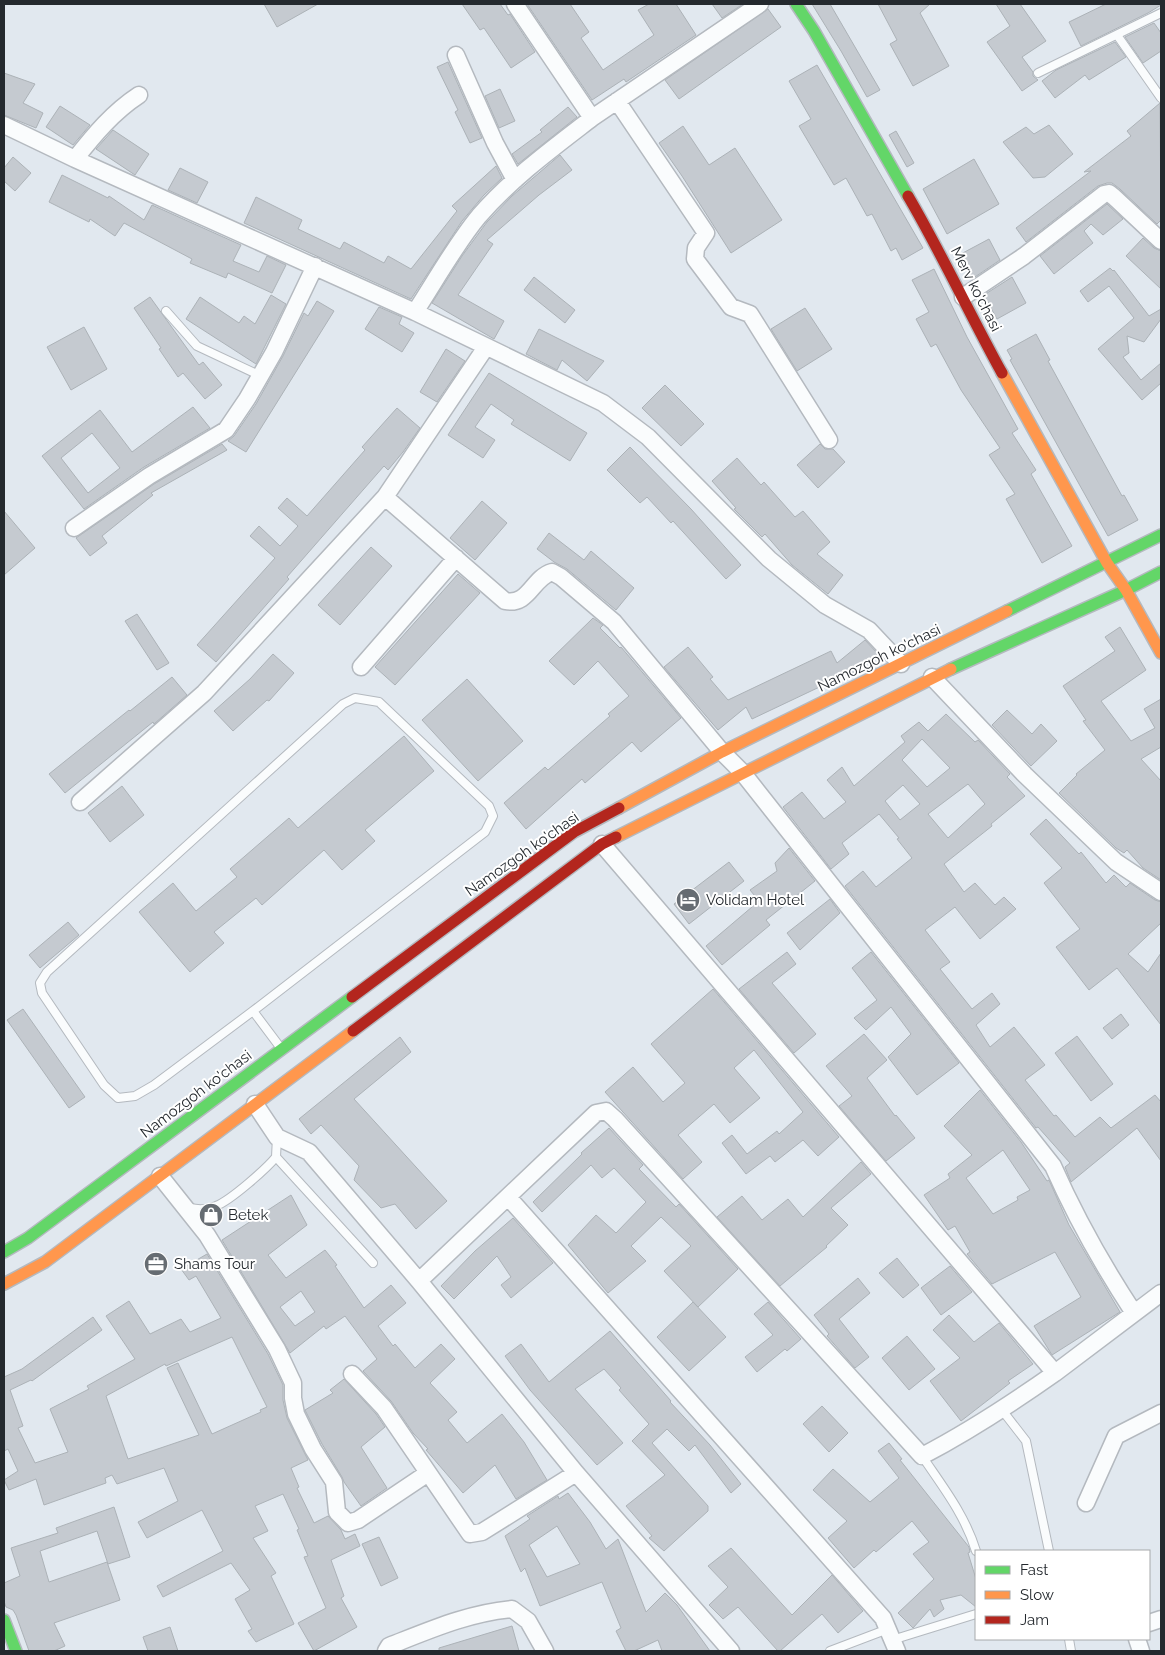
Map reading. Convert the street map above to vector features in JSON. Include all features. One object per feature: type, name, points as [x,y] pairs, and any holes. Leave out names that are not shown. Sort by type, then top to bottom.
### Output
[{"type":"main road","name":"Merv ko'chasi","points":[[796,4],[814,31],[927,227],[979,330],[1107,563],[1126,590],[1161,654]]},
{"type":"main road","name":"Namozgoh ko'chasi","points":[[4,1252],[28,1238],[574,832],[722,752],[1107,563],[1161,534]]},
{"type":"main road","points":[[4,1284],[45,1262],[602,844],[932,676],[1126,590],[1161,572]]},
{"type":"main road","points":[[4,1620],[16,1651]]},
{"type":"street","points":[[515,4],[592,118]]},
{"type":"street","points":[[415,312],[458,244],[479,217],[515,180],[592,118],[760,4]]},
{"type":"street","points":[[456,55],[495,143],[515,180]]},
{"type":"street","points":[[74,159],[100,128],[124,105],[139,95]]},
{"type":"street","points":[[617,101],[706,233],[696,248],[695,259],[731,307],[750,314],[829,440]]},
{"type":"street","points":[[4,125],[74,159],[415,312],[603,403],[648,436],[769,559],[825,605],[869,630],[902,664]]},
{"type":"street","points":[[963,297],[1024,256],[1104,194],[1109,193],[1114,197],[1161,241]]},
{"type":"street","points":[[74,528],[149,476],[226,430],[237,416],[261,376],[315,266]]},
{"type":"street","points":[[80,802],[204,693],[385,497],[486,347]]},
{"type":"street","points":[[385,497],[504,601],[514,603],[523,598],[545,574],[552,572],[561,577],[614,622],[722,752],[742,772],[1053,1166],[1069,1203],[1109,1275],[1134,1313]]},
{"type":"street","points":[[360,668],[456,558]]},
{"type":"street","points":[[932,676],[1025,775],[1116,862],[1161,892]]},
{"type":"street","points":[[602,844],[1055,1373]]},
{"type":"street","points":[[255,1104],[277,1137],[309,1152],[418,1281],[576,1474],[731,1651]]},
{"type":"street","points":[[418,1281],[596,1114],[606,1111],[622,1126],[922,1456],[960,1436],[1002,1410],[1055,1373],[1161,1293]]},
{"type":"street","points":[[160,1176],[207,1235],[277,1350],[293,1383],[296,1414],[313,1449],[334,1482],[337,1512],[348,1523],[358,1520],[428,1473]]},
{"type":"street","points":[[508,1197],[883,1618],[892,1640]]},
{"type":"street","points":[[352,1374],[384,1408],[470,1534],[482,1532],[576,1474]]},
{"type":"street","points":[[1086,1503],[1116,1436],[1161,1413]]},
{"type":"street","points":[[386,1651],[389,1646],[456,1620],[488,1611],[512,1609],[528,1621],[545,1651]]},
{"type":"lane","points":[[1038,73],[1161,14]]},
{"type":"lane","points":[[1117,35],[1161,98]]},
{"type":"lane","points":[[166,311],[197,346],[261,376]]},
{"type":"lane","points":[[355,698],[379,702],[489,806],[493,816],[485,832],[253,1011],[154,1085],[135,1096],[118,1098],[104,1085],[42,994],[40,983],[47,972],[343,704],[355,698]]},
{"type":"lane","points":[[253,1011],[282,1049]]},
{"type":"lane","points":[[185,1207],[200,1210],[218,1206],[268,1166],[276,1156],[277,1137]]},
{"type":"lane","points":[[276,1156],[373,1263]]},
{"type":"lane","points":[[1002,1410],[1026,1441],[1049,1550]]},
{"type":"lane","points":[[922,1456],[957,1508],[970,1531],[976,1550]]},
{"type":"lane","points":[[830,1651],[892,1640],[975,1614]]},
{"type":"building","points":[[264,4],[318,4],[277,27]]},
{"type":"building","points":[[462,4],[500,4],[508,15],[510,14],[535,52],[511,68],[484,28],[480,30]]},
{"type":"building","points":[[527,4],[570,4],[589,32],[581,38],[603,70],[654,35],[638,10],[649,4],[676,4],[696,35],[626,82],[624,79],[592,100]]},
{"type":"building","points":[[712,4],[743,4],[722,18]]},
{"type":"building","points":[[812,4],[830,4],[880,90],[867,97]]},
{"type":"building","points":[[878,4],[930,4],[920,13],[949,66],[913,86],[890,44],[897,40]]},
{"type":"building","points":[[996,4],[1020,4],[1046,41],[1022,57],[1033,72],[1033,76],[1038,80],[1022,91],[987,42],[1010,26]]},
{"type":"building","points":[[1106,4],[1161,5],[1081,46],[1069,22]]},
{"type":"building","points":[[768,9],[781,27],[679,99],[665,80]]},
{"type":"building","points":[[1154,23],[1161,33],[1161,51],[1143,63],[1125,37]]},
{"type":"building","points":[[1115,42],[1126,57],[1089,80],[1085,75],[1055,98],[1042,81],[1056,70]]},
{"type":"building","points":[[448,62],[482,138],[470,143],[455,112],[458,110],[437,67]]},
{"type":"building","points":[[817,65],[923,248],[902,260],[896,248],[891,251],[872,214],[867,216],[846,178],[834,185],[799,126],[811,119],[789,81]]},
{"type":"building","points":[[4,73],[35,84],[23,103],[43,113],[36,128],[4,115]]},
{"type":"building","points":[[500,89],[515,121],[499,128],[485,96]]},
{"type":"building","points":[[1160,103],[1161,220],[1157,224],[1120,189],[1112,183],[1107,183],[1098,186],[1026,242],[1016,228],[1091,171],[1084,172],[1131,136],[1127,131]]},
{"type":"building","points":[[60,106],[90,125],[73,145],[46,127]]},
{"type":"building","points":[[568,107],[577,117],[518,164],[512,154],[542,132],[540,130]]},
{"type":"building","points":[[1049,125],[1073,154],[1045,177],[1033,178],[1003,142],[1026,127],[1034,134]]},
{"type":"building","points":[[683,126],[709,165],[735,148],[782,220],[731,253],[659,143]]},
{"type":"building","points":[[113,130],[149,154],[135,175],[96,149]]},
{"type":"building","points":[[896,131],[914,163],[907,167],[889,135]]},
{"type":"building","points":[[560,155],[572,170],[539,195],[487,240],[493,244],[458,295],[504,321],[494,339],[432,303],[462,256],[487,222],[512,196]]},
{"type":"building","points":[[13,157],[31,173],[15,191],[4,181],[4,168]]},
{"type":"building","points":[[974,159],[999,204],[947,234],[923,189]]},
{"type":"building","points":[[496,166],[502,178],[484,195],[462,221],[411,299],[244,223],[256,197],[302,220],[298,229],[340,249],[344,242],[384,263],[388,256],[411,269],[457,211],[452,206]]},
{"type":"building","points":[[180,168],[208,182],[197,203],[168,190]]},
{"type":"building","points":[[62,175],[108,198],[109,196],[144,220],[152,205],[241,245],[233,261],[259,272],[267,256],[286,265],[272,293],[228,273],[226,278],[190,263],[192,259],[124,223],[115,236],[90,219],[89,222],[49,202]]},
{"type":"building","points":[[1107,204],[1123,219],[1103,235],[1091,224],[1084,231],[1093,243],[1054,274],[1040,256]]},
{"type":"building","points":[[1143,238],[1154,248],[1161,251],[1161,289],[1126,256]]},
{"type":"building","points":[[989,239],[1000,260],[972,279],[959,255]]},
{"type":"building","points":[[1110,268],[1114,270],[1149,316],[1161,309],[1161,319],[1144,342],[1127,336],[1129,353],[1123,357],[1141,380],[1161,363],[1161,383],[1142,400],[1098,349],[1134,318],[1109,286],[1088,302],[1080,291]]},
{"type":"building","points":[[934,269],[967,337],[1018,429],[1012,433],[1036,470],[1031,474],[1072,546],[1042,563],[1006,499],[1015,494],[989,455],[1000,448],[961,390],[936,344],[931,347],[916,319],[929,312],[912,280]]},
{"type":"building","points":[[534,277],[575,310],[565,323],[524,290]]},
{"type":"building","points":[[1012,277],[1026,303],[997,319],[984,295]]},
{"type":"building","points":[[271,295],[286,304],[256,364],[186,319],[200,297],[239,323],[244,316],[255,324]]},
{"type":"building","points":[[150,297],[199,365],[203,362],[222,385],[205,399],[183,373],[178,377],[134,308]]},
{"type":"building","points":[[317,301],[334,311],[246,452],[228,441],[234,436],[256,404],[304,313],[308,316]]},
{"type":"building","points":[[379,307],[402,317],[399,324],[414,333],[402,352],[365,329]]},
{"type":"building","points":[[805,308],[832,349],[797,371],[771,329]]},
{"type":"building","points":[[84,327],[107,369],[71,390],[47,347]]},
{"type":"building","points":[[539,329],[604,361],[587,381],[562,360],[557,370],[526,354]]},
{"type":"building","points":[[1036,334],[1050,360],[1048,361],[1100,456],[1122,496],[1124,495],[1138,520],[1108,536],[1010,360],[1012,359],[1007,350]]},
{"type":"building","points":[[446,349],[465,361],[437,402],[420,392]]},
{"type":"building","points":[[489,373],[587,433],[570,461],[511,424],[514,420],[491,404],[475,427],[495,440],[483,458],[448,435]]},
{"type":"building","points":[[665,385],[704,424],[681,446],[642,408]]},
{"type":"building","points":[[193,407],[210,428],[144,467],[84,509],[42,456],[100,410],[132,452]],"holes":[[[92,433],[120,468],[88,493],[61,458]]]},
{"type":"building","points":[[397,408],[420,428],[403,452],[388,470],[384,466],[216,662],[197,645],[275,558],[250,536],[259,526],[280,546],[298,526],[278,508],[287,498],[307,516],[365,450],[362,447]]},
{"type":"building","points":[[222,444],[227,450],[151,493],[153,495],[102,536],[107,543],[90,556],[76,538],[154,484]]},
{"type":"building","points":[[820,444],[825,449],[833,449],[845,462],[818,488],[797,465]]},
{"type":"building","points":[[630,447],[691,509],[741,565],[726,579],[673,521],[671,523],[647,497],[640,503],[607,470]]},
{"type":"building","points":[[737,458],[761,485],[764,482],[795,517],[803,511],[830,542],[817,554],[843,575],[828,594],[792,565],[765,534],[762,537],[734,509],[736,508],[712,481]]},
{"type":"building","points":[[482,501],[507,523],[475,560],[450,538]]},
{"type":"building","points":[[4,511],[35,548],[4,575]]},
{"type":"building","points":[[549,533],[584,560],[591,551],[634,588],[616,610],[567,569],[537,549]]},
{"type":"building","points":[[371,547],[392,566],[340,625],[318,605]]},
{"type":"building","points":[[458,574],[480,593],[395,685],[375,667]]},
{"type":"building","points":[[137,614],[169,663],[157,670],[125,621]]},
{"type":"building","points":[[593,618],[603,625],[600,628],[621,647],[681,718],[641,752],[632,742],[585,783],[582,779],[526,829],[504,803],[545,767],[548,770],[610,716],[608,714],[629,696],[598,661],[574,685],[549,661]]},
{"type":"building","points":[[1120,627],[1146,670],[1101,701],[1131,741],[1155,728],[1144,709],[1161,699],[1161,747],[1141,759],[1161,781],[1161,880],[1143,868],[1127,850],[1124,853],[1116,848],[1059,793],[1076,774],[1105,750],[1083,721],[1086,720],[1063,686],[1115,651],[1105,637]]},
{"type":"building","points":[[865,640],[878,654],[860,669],[752,719],[746,707],[718,730],[664,667],[688,647],[713,677],[710,679],[728,700],[831,651],[837,663]]},
{"type":"building","points":[[273,654],[294,673],[269,701],[267,700],[233,731],[214,711],[250,679]]},
{"type":"building","points":[[172,677],[187,695],[154,724],[153,722],[65,793],[49,774]]},
{"type":"building","points":[[467,679],[523,741],[478,781],[422,720]]},
{"type":"building","points":[[1007,710],[1032,734],[1041,724],[1057,741],[1031,766],[992,725]]},
{"type":"building","points":[[946,714],[975,742],[978,740],[1010,774],[1007,777],[1025,796],[991,824],[992,826],[944,864],[964,892],[975,883],[995,905],[1004,897],[1016,909],[980,939],[955,907],[925,930],[950,962],[940,969],[972,1009],[992,993],[1000,1004],[976,1025],[990,1047],[1014,1027],[1045,1065],[1025,1080],[1054,1116],[1056,1115],[1075,1137],[1100,1117],[1111,1128],[1155,1095],[1161,1102],[1161,1161],[1137,1128],[1071,1182],[1065,1167],[1070,1163],[1038,1127],[1036,1128],[845,886],[863,871],[876,887],[912,858],[897,839],[899,838],[879,814],[842,843],[849,854],[831,869],[783,807],[802,792],[824,819],[846,802],[827,780],[842,767],[854,786],[905,742],[901,736],[919,722],[928,731]],"holes":[[[922,739],[950,768],[927,787],[902,760]],[[968,784],[985,804],[948,838],[928,814]],[[903,785],[920,804],[900,820],[885,801]]]},
{"type":"building","points":[[404,736],[434,771],[365,830],[375,841],[342,870],[324,850],[262,905],[256,898],[214,932],[224,943],[190,972],[139,912],[173,883],[196,911],[237,877],[230,869],[289,818],[298,828]]},
{"type":"building","points":[[122,786],[144,815],[110,842],[88,813]]},
{"type":"building","points":[[1046,819],[1079,854],[1081,852],[1106,883],[1114,875],[1126,887],[1130,883],[1161,902],[1161,923],[1128,954],[1148,972],[1161,953],[1161,1025],[1117,968],[1089,990],[1056,947],[1080,929],[1044,883],[1062,868],[1030,834]]},
{"type":"building","points":[[789,848],[815,881],[766,920],[770,925],[722,965],[706,946],[759,901],[750,890],[777,871],[775,863]]},
{"type":"building","points":[[729,862],[744,881],[689,924],[674,904]]},
{"type":"building","points":[[830,899],[840,913],[800,950],[787,933]]},
{"type":"building","points":[[68,922],[79,935],[40,968],[29,955]]},
{"type":"building","points":[[787,952],[796,964],[772,983],[816,1034],[794,1053],[739,989]]},
{"type":"building","points":[[871,952],[959,1063],[917,1095],[888,1057],[911,1034],[891,1007],[866,1030],[854,1018],[877,1000],[852,968]]},
{"type":"building","points":[[713,989],[839,1137],[818,1156],[803,1140],[775,1162],[770,1156],[746,1174],[722,1143],[732,1135],[747,1154],[777,1131],[779,1134],[803,1112],[754,1050],[734,1068],[760,1098],[730,1123],[714,1104],[678,1135],[702,1162],[683,1179],[605,1092],[633,1067],[663,1102],[685,1083],[651,1044]]},
{"type":"building","points":[[23,1009],[85,1097],[69,1108],[7,1020]]},
{"type":"building","points":[[1121,1014],[1129,1025],[1112,1039],[1103,1028]]},
{"type":"building","points":[[864,1034],[887,1060],[867,1078],[895,1116],[915,1138],[886,1161],[839,1106],[852,1096],[826,1066]]},
{"type":"building","points":[[1077,1036],[1113,1084],[1091,1101],[1055,1053]]},
{"type":"building","points":[[400,1037],[411,1052],[354,1099],[447,1201],[416,1229],[395,1204],[381,1208],[354,1180],[359,1166],[321,1125],[311,1134],[299,1119]]},
{"type":"building","points":[[980,1090],[1021,1142],[1047,1181],[1049,1180],[1069,1225],[1120,1312],[1052,1355],[1034,1326],[1081,1297],[1055,1252],[992,1284],[967,1254],[970,1252],[955,1226],[948,1230],[924,1195],[950,1178],[948,1174],[972,1155],[944,1126]],"holes":[[[1003,1150],[1030,1190],[1017,1197],[1018,1200],[993,1214],[966,1178]]]},
{"type":"building","points":[[609,1128],[643,1165],[639,1169],[676,1207],[679,1204],[738,1269],[698,1307],[664,1271],[691,1246],[661,1217],[631,1246],[646,1261],[608,1293],[568,1245],[596,1215],[616,1233],[646,1202],[614,1168],[602,1178],[591,1165],[542,1212],[533,1202],[581,1153]]},
{"type":"building","points":[[861,1162],[871,1174],[831,1208],[848,1225],[827,1247],[780,1286],[717,1217],[742,1196],[762,1220],[788,1199],[803,1217]]},
{"type":"building","points":[[291,1195],[307,1225],[268,1255],[286,1278],[325,1250],[337,1265],[335,1266],[364,1308],[391,1285],[406,1303],[378,1326],[393,1346],[395,1344],[415,1368],[441,1344],[455,1359],[430,1383],[457,1412],[448,1420],[467,1443],[502,1414],[524,1442],[547,1480],[516,1499],[495,1465],[463,1493],[426,1450],[428,1449],[413,1433],[391,1401],[363,1371],[377,1359],[345,1316],[326,1329],[324,1326],[290,1353],[222,1240]],"holes":[[[301,1291],[315,1312],[295,1326],[280,1307]]]},
{"type":"building","points":[[513,1218],[553,1263],[511,1298],[501,1285],[511,1277],[497,1256],[454,1299],[441,1286],[475,1251]]},
{"type":"building","points":[[207,1254],[268,1354],[283,1385],[283,1400],[287,1418],[308,1460],[291,1468],[299,1487],[297,1488],[314,1523],[328,1516],[341,1530],[345,1539],[355,1534],[360,1546],[331,1560],[344,1596],[341,1598],[357,1627],[314,1651],[298,1623],[326,1608],[304,1557],[308,1556],[297,1530],[299,1529],[283,1494],[255,1506],[268,1531],[253,1538],[276,1573],[271,1576],[294,1624],[256,1642],[248,1631],[252,1629],[235,1599],[250,1590],[231,1563],[163,1597],[157,1586],[223,1551],[202,1510],[147,1538],[138,1522],[178,1501],[164,1468],[117,1484],[112,1475],[105,1478],[106,1483],[44,1505],[36,1479],[9,1490],[4,1480],[18,1471],[8,1449],[4,1451],[4,1377],[22,1369],[93,1317],[102,1330],[32,1381],[10,1390],[23,1426],[18,1428],[35,1463],[68,1452],[50,1409],[89,1389],[87,1386],[135,1359],[106,1316],[129,1301],[150,1334],[181,1319],[190,1332],[221,1318],[196,1276],[189,1280],[181,1269]],"holes":[[[232,1337],[267,1407],[260,1410],[261,1412],[212,1434],[178,1363],[167,1368],[199,1435],[128,1459],[106,1396],[165,1364],[166,1366]]]},
{"type":"building","points":[[897,1258],[919,1285],[903,1298],[879,1273]]},
{"type":"building","points":[[950,1266],[972,1292],[941,1315],[921,1288]]},
{"type":"building","points":[[858,1278],[870,1293],[839,1319],[869,1357],[855,1368],[827,1336],[829,1334],[814,1315]]},
{"type":"building","points":[[693,1302],[726,1337],[689,1371],[657,1337]]},
{"type":"building","points":[[768,1302],[801,1339],[787,1351],[785,1349],[757,1372],[745,1357],[773,1335],[754,1314]]},
{"type":"building","points":[[949,1315],[974,1342],[999,1323],[1033,1364],[1008,1381],[1010,1383],[961,1421],[930,1381],[960,1358],[933,1330]]},
{"type":"building","points":[[610,1331],[670,1402],[710,1445],[741,1484],[731,1493],[695,1445],[689,1451],[667,1429],[652,1443],[708,1506],[708,1511],[664,1551],[649,1538],[652,1536],[626,1506],[665,1475],[632,1441],[649,1424],[619,1390],[621,1388],[604,1369],[575,1389],[623,1443],[597,1465],[530,1390],[505,1356],[521,1344],[549,1382]]},
{"type":"building","points":[[907,1336],[935,1369],[909,1390],[882,1358]]},
{"type":"building","points":[[344,1379],[376,1414],[385,1427],[361,1447],[387,1488],[361,1506],[344,1482],[305,1410],[333,1393],[330,1390]]},
{"type":"building","points":[[822,1406],[848,1433],[829,1452],[803,1424]]},
{"type":"building","points":[[889,1443],[902,1459],[900,1460],[969,1547],[970,1552],[968,1553],[975,1576],[975,1606],[961,1595],[940,1600],[944,1609],[934,1617],[930,1609],[913,1628],[898,1613],[934,1579],[913,1554],[929,1542],[912,1521],[854,1568],[828,1538],[847,1521],[813,1490],[833,1469],[870,1502],[899,1478],[878,1451]]},
{"type":"building","points":[[568,1493],[590,1522],[606,1549],[618,1539],[646,1612],[665,1593],[677,1605],[710,1651],[662,1651],[658,1640],[634,1651],[626,1651],[616,1631],[621,1628],[602,1582],[540,1606],[525,1568],[521,1572],[505,1536],[530,1519],[527,1516],[558,1496],[559,1499]],"holes":[[[557,1526],[580,1564],[547,1577],[529,1545]]]},
{"type":"building","points":[[114,1507],[130,1557],[108,1564],[97,1531],[40,1551],[49,1582],[107,1562],[120,1600],[54,1623],[65,1646],[54,1651],[29,1651],[16,1615],[13,1610],[6,1607],[4,1601],[4,1583],[20,1576],[11,1548],[58,1533],[56,1528]]},
{"type":"building","points":[[379,1537],[398,1578],[381,1586],[362,1544]]},
{"type":"building","points":[[731,1548],[792,1615],[832,1575],[863,1611],[838,1633],[822,1614],[778,1651],[738,1607],[723,1619],[709,1605],[728,1587],[708,1566]]},
{"type":"building","points":[[512,1626],[519,1651],[439,1651],[439,1648]]},
{"type":"building","points":[[170,1627],[178,1651],[148,1651],[143,1637]]},
{"type":"traffic: fast","points":[[796,4],[814,31],[908,196]]},
{"type":"traffic: fast","points":[[1007,611],[1161,535]]},
{"type":"traffic: fast","points":[[951,669],[1126,590],[1161,572]]},
{"type":"traffic: fast","points":[[4,1252],[28,1238],[352,997]]},
{"type":"traffic: fast","points":[[4,1620],[16,1651]]},
{"type":"traffic: slow","points":[[1002,373],[1107,563],[1126,590],[1161,653]]},
{"type":"traffic: slow","points":[[619,808],[722,752],[1007,611]]},
{"type":"traffic: slow","points":[[616,837],[951,669]]},
{"type":"traffic: slow","points":[[4,1284],[45,1262],[353,1031]]},
{"type":"traffic: jam","points":[[908,196],[1002,373]]},
{"type":"traffic: jam","points":[[352,997],[574,832],[619,808]]},
{"type":"traffic: jam","points":[[353,1031],[602,844],[616,837]]},
{"type":"place","name":"Volidam Hotel","points":[[688,900]]},
{"type":"place","name":"Betek","points":[[211,1215]]},
{"type":"place","name":"Shams Tour","points":[[156,1264]]}]
